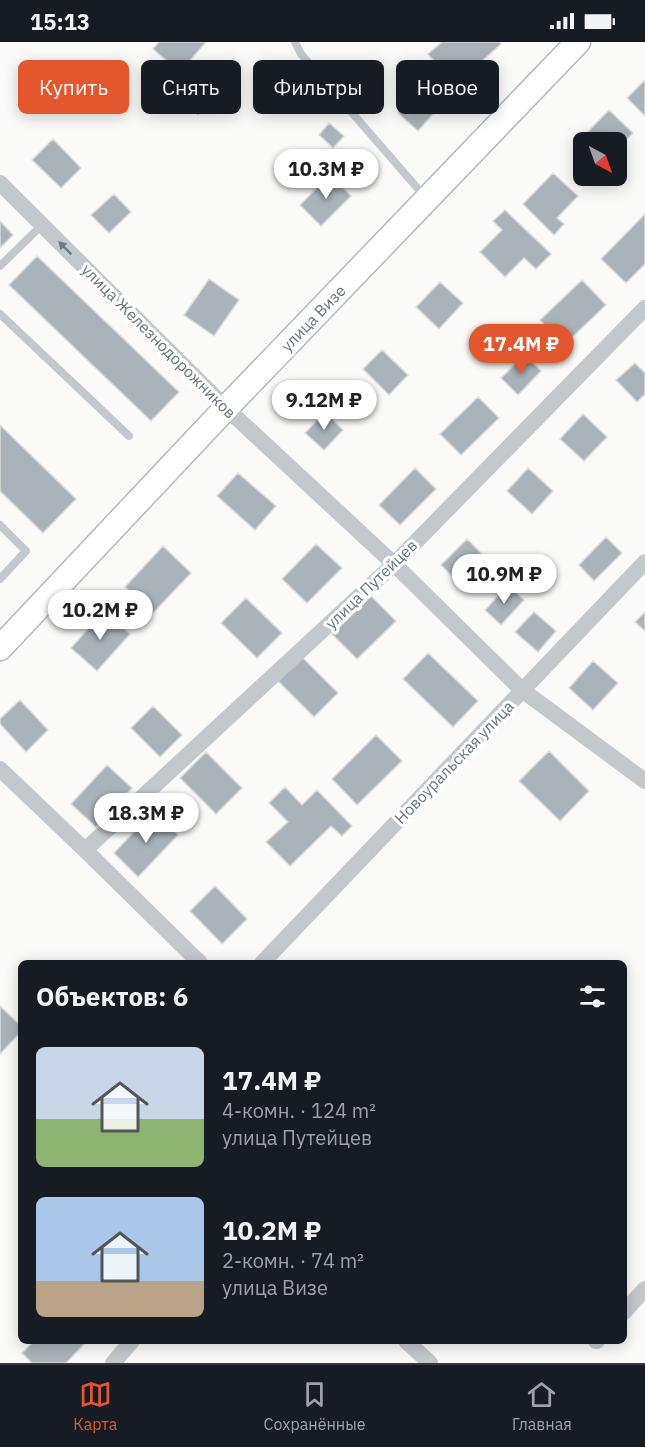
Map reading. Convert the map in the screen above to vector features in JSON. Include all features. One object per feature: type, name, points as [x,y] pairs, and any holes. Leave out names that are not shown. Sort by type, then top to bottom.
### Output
[{"type":"street","name":"улица Визе","points":[[0,648],[226,408],[578,42]]},
{"type":"street","name":"улица Железнодорожников","points":[[0,183],[226,408],[394,564],[522,690],[645,781]]},
{"type":"street","name":"улица Путейцев","points":[[85,850],[394,564],[645,308]]},
{"type":"street","name":"Новоуральская улица","points":[[265,960],[645,562]]},
{"type":"street","points":[[0,769],[197,960]]},
{"type":"street","points":[[627,1309],[645,1289]]},
{"type":"street","points":[[113,1363],[129,1344]]},
{"type":"street","points":[[409,1344],[430,1363]]},
{"type":"lane","points":[[295,42],[301,54],[427,199]]},
{"type":"lane","points":[[0,266],[42,225]]},
{"type":"lane","points":[[0,314],[129,436]]},
{"type":"lane","points":[[0,525],[26,551],[0,579]]},
{"type":"building","points":[[159,42],[206,42],[190,60],[166,60],[153,49]]},
{"type":"building","points":[[442,42],[499,42],[501,44],[483,60],[433,60],[428,54]]},
{"type":"building","points":[[645,80],[645,116],[627,98]]},
{"type":"building","points":[[609,110],[633,133],[627,139],[627,132],[588,132]]},
{"type":"building","points":[[399,114],[433,114],[418,131]]},
{"type":"building","points":[[329,123],[344,136],[333,148],[319,135]]},
{"type":"building","points":[[53,139],[81,168],[61,188],[32,160]]},
{"type":"building","points":[[553,173],[578,196],[557,218],[564,224],[554,235],[523,204]]},
{"type":"building","points":[[330,175],[351,196],[321,226],[300,205]]},
{"type":"building","points":[[114,194],[131,212],[109,233],[91,215]]},
{"type":"building","points":[[505,210],[551,254],[536,269],[524,258],[505,277],[480,252],[502,230],[493,221]]},
{"type":"building","points":[[645,214],[645,264],[626,283],[601,259]]},
{"type":"building","points":[[0,221],[13,235],[0,248]]},
{"type":"building","points":[[37,256],[179,392],[151,421],[9,285]]},
{"type":"building","points":[[209,279],[239,300],[214,336],[184,315]]},
{"type":"building","points":[[582,280],[606,305],[564,345],[540,320]]},
{"type":"building","points":[[440,282],[463,303],[439,329],[416,307]]},
{"type":"building","points":[[382,350],[408,375],[389,395],[363,369]]},
{"type":"building","points":[[525,355],[541,371],[518,395],[501,378]]},
{"type":"building","points":[[635,363],[645,373],[645,394],[637,402],[616,380]]},
{"type":"building","points":[[478,397],[499,418],[461,455],[440,434]]},
{"type":"building","points":[[325,412],[343,430],[324,450],[305,433]]},
{"type":"building","points":[[583,414],[607,437],[584,461],[560,439]]},
{"type":"building","points":[[0,425],[76,499],[43,533],[0,491]]},
{"type":"building","points":[[415,468],[436,489],[400,525],[379,505]]},
{"type":"building","points":[[528,468],[553,491],[532,514],[507,491]]},
{"type":"building","points":[[238,473],[276,506],[255,530],[217,496]]},
{"type":"building","points":[[606,537],[622,553],[594,581],[579,565]]},
{"type":"building","points":[[467,539],[488,560],[462,586],[441,565]]},
{"type":"building","points":[[316,544],[342,568],[307,603],[282,579]]},
{"type":"building","points":[[163,546],[191,573],[153,613],[125,587]]},
{"type":"building","points":[[508,585],[524,600],[501,625],[485,610]]},
{"type":"building","points":[[371,596],[396,621],[357,659],[332,634]]},
{"type":"building","points":[[246,598],[282,633],[257,658],[221,623]]},
{"type":"building","points":[[104,611],[130,634],[97,671],[71,648]]},
{"type":"building","points":[[534,612],[556,631],[538,652],[515,632]]},
{"type":"building","points":[[645,612],[645,631],[635,622]]},
{"type":"building","points":[[428,653],[478,701],[453,727],[403,679]]},
{"type":"building","points":[[302,657],[338,693],[314,717],[278,681]]},
{"type":"building","points":[[593,661],[618,683],[593,710],[569,688]]},
{"type":"building","points":[[20,700],[48,730],[26,752],[0,724],[0,719]]},
{"type":"building","points":[[153,706],[182,735],[160,757],[131,728]]},
{"type":"building","points":[[376,735],[402,761],[357,805],[332,779]]},
{"type":"building","points":[[549,751],[589,791],[560,821],[519,781]]},
{"type":"building","points":[[206,752],[242,788],[216,814],[180,778]]},
{"type":"building","points":[[107,765],[132,788],[96,827],[71,804]]},
{"type":"building","points":[[285,787],[302,805],[317,790],[352,826],[342,836],[331,826],[290,866],[266,842],[288,822],[269,803]]},
{"type":"building","points":[[154,811],[178,835],[138,877],[114,853]]},
{"type":"building","points":[[215,886],[247,919],[222,944],[190,911]]},
{"type":"building","points":[[0,1006],[18,1023],[18,1035],[0,1054]]},
{"type":"building","points":[[31,1344],[84,1344],[66,1363],[32,1363],[22,1353]]}]
